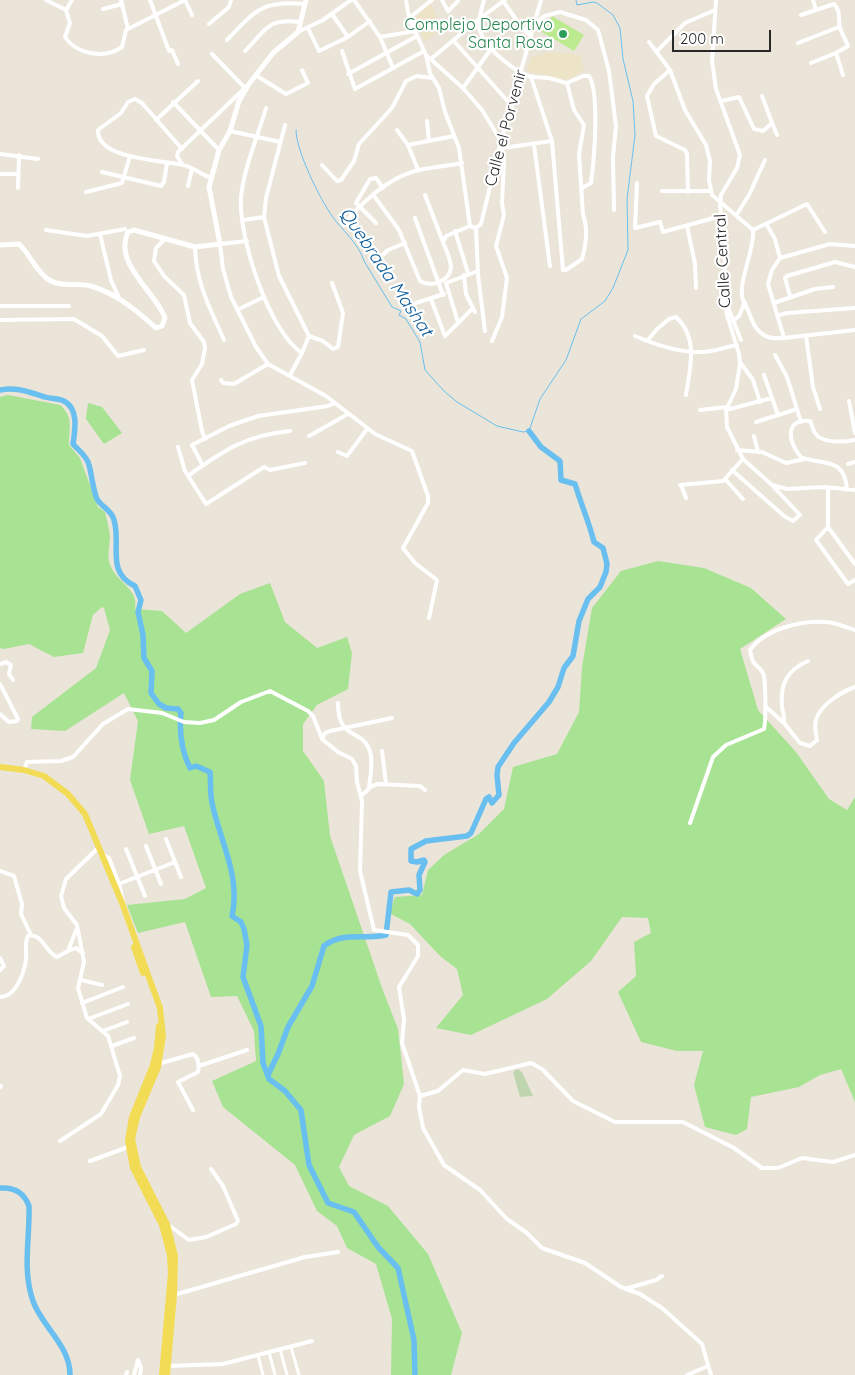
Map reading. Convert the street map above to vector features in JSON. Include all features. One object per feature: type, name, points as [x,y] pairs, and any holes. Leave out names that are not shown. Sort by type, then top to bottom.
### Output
[{"type":"main road","points":[[0,770],[24,770],[44,776],[68,794],[87,818],[122,903],[160,1008],[163,1040],[156,1066],[130,1125],[128,1147],[134,1172],[162,1225],[170,1255],[171,1273],[162,1375]]},
{"type":"main road","points":[[16,770],[39,779],[64,796],[83,819],[97,849],[156,1009],[159,1031],[156,1066]]},
{"type":"main road","points":[[141,1102],[132,1139],[134,1151],[142,1177],[167,1224],[175,1256],[174,1296],[167,1375]]},
{"type":"street","points":[[46,0],[66,10],[70,23],[65,37],[74,47],[104,55],[122,47],[128,29],[121,2],[103,9]]},
{"type":"street","points":[[66,10],[72,0]]},
{"type":"street","points":[[150,0],[169,51],[172,50],[178,64]]},
{"type":"street","points":[[169,0],[172,6]]},
{"type":"street","points":[[128,29],[185,0],[192,15]]},
{"type":"street","points":[[209,24],[229,7],[231,0]]},
{"type":"street","points":[[183,165],[177,154],[257,76],[273,53],[298,32],[308,28],[353,0],[380,37],[393,68]]},
{"type":"street","points":[[406,0],[409,18],[425,52],[432,78],[440,88],[445,112],[462,162],[470,226]]},
{"type":"street","points":[[409,18],[432,0]]},
{"type":"street","points":[[442,0],[448,11],[458,1]]},
{"type":"street","points":[[484,0],[477,26],[481,38],[491,49],[522,72],[531,77],[549,78],[567,83],[583,76],[589,76],[594,101],[595,133],[592,183],[582,188]]},
{"type":"street","name":"Calle el Porvenir","points":[[486,330],[478,271],[477,228],[481,224],[501,141],[541,0]]},
{"type":"street","name":"Calle Central","points":[[716,0],[712,61],[721,101],[740,155],[737,168],[720,200],[725,260],[723,288],[725,306],[740,361],[736,389],[727,409]]},
{"type":"street","points":[[813,0],[816,10]]},
{"type":"street","points":[[432,58],[503,1],[523,29],[532,36]]},
{"type":"street","points":[[228,40],[258,11],[271,2],[306,2],[298,32]]},
{"type":"street","points":[[801,15],[834,4],[837,6],[840,27],[848,46],[811,63]]},
{"type":"street","points":[[657,51],[685,23],[715,10]]},
{"type":"street","points":[[535,24],[545,16],[560,12],[586,20],[598,30],[609,71],[616,126],[613,157],[614,210]]},
{"type":"street","points":[[332,14],[348,37]]},
{"type":"street","points":[[245,51],[273,23],[283,20],[300,22]]},
{"type":"street","points":[[308,28],[319,51],[348,37],[370,21]]},
{"type":"street","points":[[798,43],[840,27]]},
{"type":"street","points":[[380,37],[416,34]]},
{"type":"street","points":[[348,74],[416,34]]},
{"type":"street","points":[[453,40],[512,106]]},
{"type":"street","points":[[649,42],[670,70],[685,110],[709,153],[710,191],[716,199],[720,200],[737,214],[753,230],[754,239],[743,292],[755,327],[759,332],[773,339],[855,330]]},
{"type":"street","points":[[463,88],[491,49]]},
{"type":"street","points":[[342,51],[348,74],[354,87],[358,88],[425,52]]},
{"type":"street","points":[[425,52],[463,88],[482,110],[501,141],[504,161],[502,203],[504,214],[496,246],[507,278],[502,317],[492,341]]},
{"type":"street","points":[[836,53],[843,74],[850,70]]},
{"type":"street","points":[[212,54],[247,86]]},
{"type":"street","points":[[257,76],[286,94],[308,83],[302,70]]},
{"type":"street","points":[[670,70],[654,84],[647,96],[656,136],[684,150],[687,154],[688,192]]},
{"type":"street","points":[[322,165],[337,181],[341,180],[354,161],[359,144],[392,108],[406,81],[417,76],[432,78]]},
{"type":"street","points":[[531,77],[552,142],[564,270],[582,259],[585,248],[586,222],[583,215],[579,154],[584,125],[574,110],[567,83]]},
{"type":"street","points":[[156,120],[198,81]]},
{"type":"street","points":[[247,86],[238,101],[230,132],[219,150],[211,178],[210,196],[223,269],[237,310],[256,347],[268,364],[290,375],[335,403],[367,429],[412,451],[428,496],[428,503],[403,548],[415,563],[437,580],[429,618]]},
{"type":"street","points":[[762,96],[777,135]]},
{"type":"street","points":[[721,101],[739,97],[757,131],[763,131],[772,123]]},
{"type":"street","points":[[182,149],[142,103],[135,99],[128,102],[118,115],[100,127],[98,134],[104,143],[130,156],[183,165],[211,178]]},
{"type":"street","points":[[174,102],[219,150]]},
{"type":"street","points":[[266,108],[241,198],[246,241],[259,288],[284,334],[302,353]]},
{"type":"street","points":[[427,121],[429,141]]},
{"type":"street","points":[[285,124],[265,203],[264,217],[279,276],[309,336],[323,341],[333,350],[338,347],[343,313],[332,283]]},
{"type":"street","points":[[397,130],[408,145],[418,170]]},
{"type":"street","points":[[230,132],[280,142]]},
{"type":"street","points":[[408,145],[454,136]]},
{"type":"street","points":[[502,148],[552,142]]},
{"type":"street","points":[[534,145],[550,266]]},
{"type":"street","points":[[0,154],[38,159]]},
{"type":"street","points":[[18,188],[19,155]]},
{"type":"street","points":[[86,192],[118,184],[125,178],[130,156]]},
{"type":"street","points":[[737,214],[749,195],[764,160]]},
{"type":"street","points":[[364,239],[348,221],[383,188],[405,174],[462,162]]},
{"type":"street","points":[[102,172],[160,186],[164,182],[167,163]]},
{"type":"street","points":[[188,186],[192,169]]},
{"type":"street","points":[[0,174],[18,174]]},
{"type":"street","points":[[376,223],[359,209],[356,202],[370,179],[376,178],[383,188]]},
{"type":"street","points":[[637,183],[635,228],[660,222],[663,232],[721,216]]},
{"type":"street","points":[[662,191],[710,191]]},
{"type":"street","points":[[374,196],[394,222],[405,243],[420,281],[431,285],[448,275],[451,267],[425,195]]},
{"type":"street","points":[[753,230],[767,225],[791,210],[808,204],[825,232]]},
{"type":"street","points":[[243,220],[264,217]]},
{"type":"street","points":[[415,218],[443,295]]},
{"type":"street","points":[[767,225],[775,239],[780,258]]},
{"type":"street","points":[[443,242],[446,236],[455,231],[470,226],[477,228]]},
{"type":"street","points":[[688,226],[695,264],[696,288]]},
{"type":"street","points":[[46,230],[87,236],[126,229]]},
{"type":"street","points":[[0,245],[19,244],[49,280],[70,285],[91,286],[118,298],[136,309],[156,328],[162,326],[165,318],[162,310],[132,270],[125,244],[128,232],[134,230],[195,247],[246,241]]},
{"type":"street","points":[[431,299],[445,336],[458,322],[473,311],[466,294],[466,274],[455,231]]},
{"type":"street","points":[[100,234],[111,280],[118,298]]},
{"type":"street","points":[[165,239],[156,248],[154,261],[164,276],[184,295],[190,323],[204,342],[205,348],[202,364],[192,380],[205,439]]},
{"type":"street","points":[[374,263],[388,250],[405,243]]},
{"type":"street","points":[[784,338],[768,284],[772,270],[780,258],[830,244],[855,246]]},
{"type":"street","points":[[195,247],[197,269],[204,298],[224,340]]},
{"type":"street","points":[[790,296],[785,278],[787,276],[835,262],[855,267]]},
{"type":"street","points":[[458,322],[446,283],[478,271]]},
{"type":"street","points":[[774,303],[815,289],[833,287]]},
{"type":"street","points":[[416,304],[449,292]]},
{"type":"street","points":[[237,310],[264,297]]},
{"type":"street","points":[[734,321],[739,316],[745,302]]},
{"type":"street","points":[[0,306],[69,306]]},
{"type":"street","points":[[725,306],[728,307],[741,340]]},
{"type":"street","points":[[777,316],[787,313],[855,308]]},
{"type":"street","points":[[647,341],[669,319],[676,317],[686,329],[693,352],[686,395]]},
{"type":"street","points":[[0,320],[74,319],[102,336],[118,356],[144,350]]},
{"type":"street","points":[[290,375],[309,336]]},
{"type":"street","points":[[635,336],[664,348],[693,352],[709,352],[737,346]]},
{"type":"street","points":[[806,336],[813,387],[820,408]]},
{"type":"street","points":[[775,355],[787,377],[801,422]]},
{"type":"street","points":[[740,361],[753,380],[760,402]]},
{"type":"street","points":[[221,380],[226,384],[234,384],[268,364]]},
{"type":"street","points":[[764,375],[778,415]]},
{"type":"street","points":[[700,410],[727,409],[772,398]]},
{"type":"street","points":[[849,401],[855,433]]},
{"type":"street","points":[[202,464],[192,445],[230,426],[263,414],[328,406],[335,403]]},
{"type":"street","points":[[727,409],[727,427],[736,450],[743,459],[772,484],[800,515],[793,521],[784,516],[732,470]]},
{"type":"street","points":[[756,422],[797,409]]},
{"type":"street","points":[[309,436],[348,414]]},
{"type":"street","points":[[805,459],[794,449],[790,433],[792,428],[801,422],[810,421],[814,432],[818,436],[842,442],[855,440]]},
{"type":"street","points":[[338,452],[347,456],[367,429]]},
{"type":"street","points":[[189,475],[202,464],[234,445],[252,437],[290,431]]},
{"type":"street","points":[[754,436],[758,452]]},
{"type":"street","points":[[178,447],[184,471],[189,475],[206,504],[264,467],[270,470],[305,463]]},
{"type":"street","points":[[736,450],[758,452],[786,462],[805,459],[827,461],[837,466],[846,480],[847,490]]},
{"type":"street","points":[[686,498],[680,485],[719,482],[725,479],[743,459]]},
{"type":"street","points":[[848,464],[855,462]]},
{"type":"street","points":[[725,479],[743,500]]},
{"type":"street","points":[[772,484],[787,489],[828,487],[855,490]]},
{"type":"street","points":[[828,487],[828,528],[855,564]]},
{"type":"street","points":[[828,528],[816,540],[848,584],[855,580]]},
{"type":"street","points":[[690,823],[713,756],[726,745],[764,729],[766,707],[764,676],[754,666],[750,650],[761,637],[809,622],[835,623],[855,630]]},
{"type":"street","points":[[784,723],[782,708],[785,681],[790,670],[808,661]]},
{"type":"street","points":[[0,664],[6,662],[11,665],[9,674],[13,680]]},
{"type":"street","points":[[0,684],[18,719],[17,721],[10,722],[0,714]]},
{"type":"street","points":[[766,707],[784,723],[800,743],[810,746],[817,740],[815,726],[820,712],[840,695],[855,687]]},
{"type":"street","points":[[24,770],[27,762],[61,761],[73,757],[103,724],[128,709],[162,713],[184,722],[200,724],[212,721],[241,702],[273,692],[312,714],[322,739],[338,752],[354,761],[361,796],[360,871],[374,930],[408,936],[418,945],[418,956],[399,987],[404,1019],[402,1042],[420,1096],[419,1107],[423,1128],[448,1169],[480,1190],[506,1219],[542,1248],[585,1263],[625,1289],[640,1294],[662,1308],[699,1340],[712,1375]]},
{"type":"street","points":[[338,703],[340,720],[344,728],[364,742],[370,750],[369,788]]},
{"type":"street","points":[[322,739],[325,733],[392,718]]},
{"type":"street","points":[[382,751],[386,784]]},
{"type":"street","points":[[361,796],[369,788],[386,784],[420,786],[424,790]]},
{"type":"street","points":[[166,839],[181,878]]},
{"type":"street","points":[[146,846],[161,884]]},
{"type":"street","points":[[60,1141],[97,1118],[118,1085],[120,1076],[108,1036],[88,1019],[82,1003],[78,988],[84,962],[83,953],[77,925],[64,908],[61,896],[62,888],[68,877],[97,849]]},
{"type":"street","points":[[126,849],[145,896]]},
{"type":"street","points":[[103,855],[109,858],[119,884],[122,903]]},
{"type":"street","points":[[119,884],[175,862]]},
{"type":"street","points":[[0,871],[14,876],[17,883],[21,914],[31,935],[44,943],[52,956],[57,957],[76,948],[83,953]]},
{"type":"street","points":[[68,951],[77,925]]},
{"type":"street","points":[[0,997],[10,993],[21,978],[26,959],[26,939],[31,935]]},
{"type":"street","points":[[0,958],[4,966],[0,970]]},
{"type":"street","points":[[81,980],[102,985]]},
{"type":"street","points":[[82,1003],[122,986]]},
{"type":"street","points":[[88,1019],[128,1004]]},
{"type":"street","points":[[103,1031],[127,1022]]},
{"type":"street","points":[[112,1046],[134,1038]]},
{"type":"street","points":[[199,1066],[247,1050]]},
{"type":"street","points":[[156,1066],[193,1054],[199,1066],[198,1072],[178,1082],[193,1110]]},
{"type":"street","points":[[420,1096],[438,1091],[463,1070],[485,1074],[528,1063],[542,1069],[573,1101],[615,1122],[683,1122],[734,1148],[762,1168],[778,1168],[802,1158],[830,1162],[855,1156]]},
{"type":"street","points":[[90,1161],[128,1147]]},
{"type":"street","points":[[167,1224],[183,1237],[194,1240],[236,1224],[236,1216],[223,1186],[212,1169]]},
{"type":"street","points":[[174,1296],[299,1259],[338,1252]]},
{"type":"street","points":[[625,1289],[656,1280],[662,1276]]},
{"type":"street","points":[[168,1366],[223,1364],[312,1341]]},
{"type":"street","points":[[291,1347],[299,1375]]},
{"type":"street","points":[[280,1349],[287,1375]]},
{"type":"street","points":[[269,1352],[275,1375]]},
{"type":"street","points":[[258,1355],[263,1375]]},
{"type":"street","points":[[134,1375],[138,1360],[141,1368],[140,1375]]},
{"type":"street","points":[[687,1375],[708,1366]]},
{"type":"shaded area","points":[[431,3],[441,29],[425,42],[415,17]]},
{"type":"shaded area","points":[[552,52],[581,55],[584,70],[567,80],[526,71],[531,57]]},
{"type":"green space","name":"Complejo Deportivo Santa Rosa","points":[[552,16],[584,35],[574,51],[542,32]]},
{"type":"green space","points":[[8,395],[60,405],[67,414],[70,424],[69,445],[80,458],[98,507],[105,512],[110,536],[108,555],[111,567],[134,596],[135,609],[162,611],[186,633],[240,594],[270,583],[285,622],[317,648],[347,637],[352,653],[348,689],[317,705],[303,724],[303,751],[324,781],[330,836],[398,1029],[404,1084],[390,1116],[354,1135],[339,1167],[349,1186],[388,1206],[428,1254],[462,1333],[451,1375],[391,1375],[392,1319],[376,1264],[347,1248],[337,1226],[317,1211],[295,1165],[223,1107],[212,1081],[256,1061],[254,1031],[237,996],[211,997],[185,922],[138,933],[127,905],[185,899],[206,888],[184,826],[149,834],[130,780],[138,721],[124,693],[65,731],[31,729],[32,717],[96,668],[110,630],[104,608],[102,607],[93,615],[83,653],[54,657],[29,644],[4,649],[0,648],[0,397]]},
{"type":"green space","points":[[88,403],[102,407],[122,433],[104,444],[86,419]]},
{"type":"green space","points":[[658,561],[704,568],[751,588],[786,619],[740,649],[758,710],[796,752],[829,799],[847,810],[855,797],[855,1102],[841,1069],[820,1075],[799,1087],[751,1097],[747,1129],[736,1135],[705,1127],[694,1085],[703,1051],[677,1051],[641,1042],[618,992],[636,976],[634,942],[651,933],[648,918],[622,917],[591,961],[547,999],[471,1035],[436,1028],[463,995],[457,969],[440,956],[410,924],[389,913],[395,897],[422,895],[428,870],[444,855],[479,834],[504,809],[513,767],[557,754],[579,712],[582,667],[592,608],[621,571]]},
{"type":"green space","points":[[517,1069],[522,1072],[533,1096],[520,1097],[513,1072]]},
{"type":"waterway","name":"Quebrada Mashat","points":[[296,130],[304,162],[321,198],[332,216],[362,255],[392,307],[401,311],[399,315],[406,319],[420,342],[425,370],[457,402],[497,426],[523,432],[529,431],[540,399],[566,360],[581,319],[605,301],[613,288],[628,250],[627,199],[635,135],[633,101],[623,59],[620,28],[613,15],[597,3],[577,5],[576,0]]},
{"type":"waterway","points":[[0,390],[18,390],[47,398],[60,399],[72,409],[75,420],[73,444],[85,456],[88,462],[97,499],[113,517],[116,526],[116,555],[120,573],[135,586],[141,600],[138,612],[143,635],[144,658],[152,671],[151,693],[159,704],[166,708],[178,709],[181,713],[181,741],[190,768],[196,766],[210,772],[212,803],[232,873],[234,887],[232,916],[241,922],[247,945],[243,977],[261,1026],[263,1063],[269,1079],[285,1091],[301,1110],[309,1165],[328,1203],[354,1212],[378,1247],[398,1268],[414,1340],[415,1375]]},
{"type":"waterway","points":[[268,1075],[288,1027],[312,986],[324,946],[331,941],[346,937],[386,935],[391,892],[409,890],[417,894],[420,890],[419,875],[425,862],[424,860],[411,861],[411,849],[426,841],[467,836],[471,833],[486,799],[489,797],[492,803],[499,795],[498,767],[514,743],[549,702],[558,687],[564,668],[573,656],[579,621],[588,599],[600,587],[607,564],[603,548],[594,542],[575,484],[561,480],[560,461],[541,447],[529,431]]},
{"type":"waterway","points":[[0,1188],[10,1188],[18,1191],[29,1206],[27,1266],[30,1289],[37,1310],[61,1345],[69,1364],[70,1375]]},
{"type":"place","name":"Complejo Deportivo Santa Rosa","points":[[563,34]]}]
